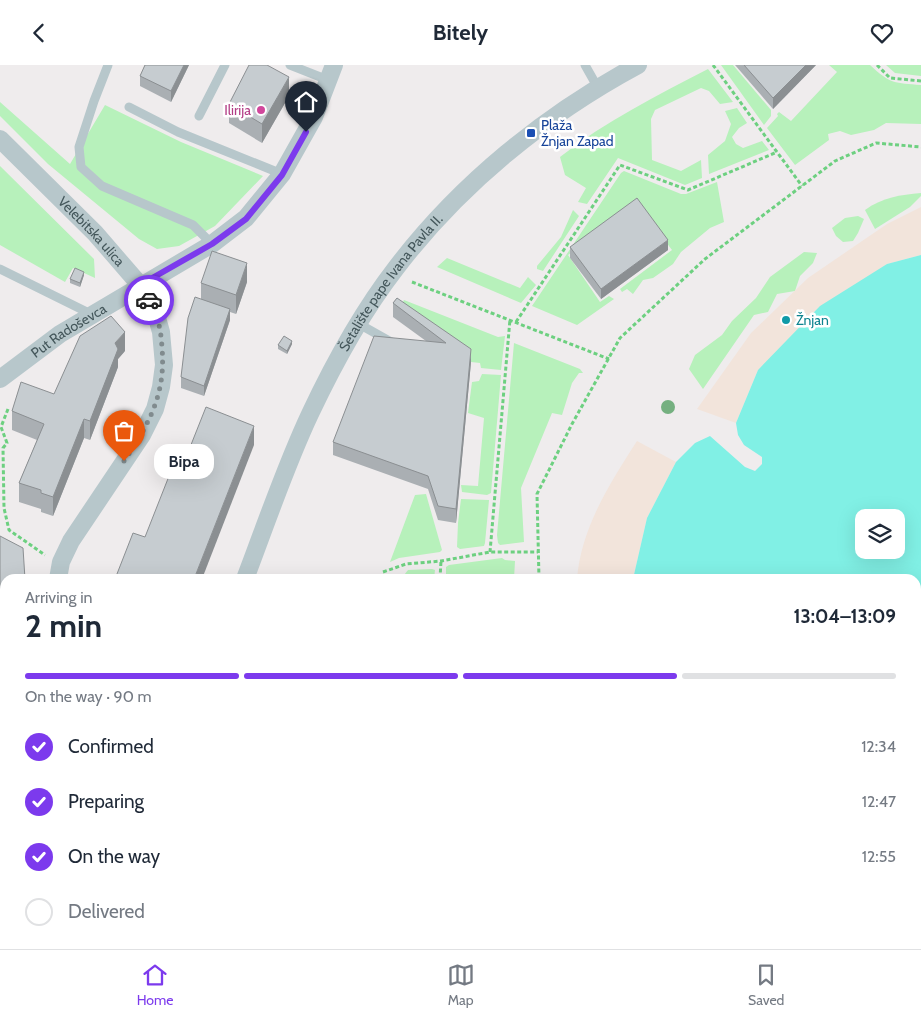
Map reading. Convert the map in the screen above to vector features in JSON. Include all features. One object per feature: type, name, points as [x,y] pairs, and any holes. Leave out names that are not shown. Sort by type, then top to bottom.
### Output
[{"type":"street","name":"Šetalište pape Ivana Pavla II.","points":[[247,574],[298,440],[329,376],[359,324],[396,267],[475,181],[531,133],[598,88],[638,65]]},
{"type":"street","name":"Put Radoševca","points":[[0,379],[60,333],[212,244],[246,219],[282,175],[314,117],[331,72]]},
{"type":"street","name":"Velebitska ulica","points":[[0,139],[95,233],[140,285],[155,311],[161,332],[164,365],[155,409],[142,435],[71,541],[61,562],[59,574]]},
{"type":"lane","points":[[108,65],[79,147],[81,167],[102,186],[193,225],[212,244]]},
{"type":"lane","points":[[199,116],[225,65]]},
{"type":"lane","points":[[290,65],[331,72]]},
{"type":"lane","points":[[585,65],[598,88]]},
{"type":"lane","points":[[129,107],[178,132],[282,175]]},
{"type":"lane","points":[[0,269],[91,314]]},
{"type":"lane","points":[[359,324],[399,346]]},
{"type":"path","points":[[713,65],[802,186]]},
{"type":"path","points":[[877,65],[890,77],[921,81]]},
{"type":"path","points":[[539,574],[537,494],[620,338],[705,259],[836,161],[876,143],[921,147]]},
{"type":"path","points":[[516,322],[620,165],[688,190],[777,153]]},
{"type":"path","points":[[412,282],[608,359]]},
{"type":"path","points":[[490,552],[510,319]]},
{"type":"path","points":[[8,409],[1,427],[7,443],[3,448],[4,508],[9,530],[37,551],[52,559]]},
{"type":"path","points":[[383,572],[406,564],[441,561],[490,552],[538,552]]},
{"type":"path","points":[[440,574],[441,561]]},
{"type":"green space","points":[[721,65],[733,65],[771,110],[771,116],[764,125]]},
{"type":"green space","points":[[829,65],[870,65],[883,76],[893,81],[921,85],[921,124],[886,123],[874,130],[851,135],[840,131],[828,134],[829,140],[795,165],[767,128],[778,116],[779,112],[791,121],[837,72]]},
{"type":"green space","points":[[886,65],[921,65],[921,76],[895,73]]},
{"type":"green space","points":[[708,69],[733,102],[720,104],[709,91],[701,88],[655,110],[651,119],[652,160],[681,171],[701,160],[702,178],[685,185],[618,158],[587,204],[578,202],[586,188],[565,175],[560,157],[613,120]]},
{"type":"green space","points":[[0,102],[70,164],[105,105],[181,142],[263,176],[215,226],[179,246],[157,249],[139,239],[48,164],[0,116]]},
{"type":"green space","points":[[737,108],[747,123],[739,128],[732,137],[736,144],[743,148],[762,141],[769,150],[709,174],[708,155],[725,141],[731,124],[725,111]]},
{"type":"green space","points":[[0,166],[94,259],[95,278],[73,268],[65,282],[0,245]]},
{"type":"green space","points":[[624,171],[681,194],[686,194],[717,182],[724,222],[710,228],[681,252],[673,264],[653,278],[643,280],[633,294],[627,289],[622,292],[620,289],[672,250],[637,204],[568,255],[600,302],[609,296],[614,299],[577,325],[532,306],[621,173]]},
{"type":"green space","points":[[921,193],[921,196],[910,207],[875,229],[865,210],[878,202],[892,197]]},
{"type":"green space","points":[[573,210],[579,216],[543,271],[537,269],[537,266],[561,237]]},
{"type":"green space","points":[[858,216],[864,219],[858,233],[853,241],[843,242],[836,236],[832,228],[845,218]]},
{"type":"green space","points":[[804,252],[817,253],[813,263],[800,276],[795,291],[777,294],[768,312],[754,315],[703,389],[689,369],[695,355],[722,335],[732,321],[756,298],[770,277]]},
{"type":"green space","points":[[447,258],[520,288],[528,277],[536,285],[521,303],[437,267]]},
{"type":"green space","points":[[404,300],[498,337],[505,336],[501,370],[481,368],[480,363],[471,362],[397,312]]},
{"type":"green space","points":[[514,343],[580,369],[583,373],[579,373],[572,383],[562,415],[552,413],[521,488],[524,542],[500,545],[497,535]]},
{"type":"green space","points":[[482,374],[501,375],[491,493],[487,495],[462,492],[461,485],[478,486],[484,418],[468,413],[472,382],[479,381]]},
{"type":"green space","points":[[426,494],[442,550],[440,552],[399,558],[390,562],[415,495]]},
{"type":"green space","points":[[461,499],[489,500],[484,546],[460,549],[457,547]]},
{"type":"green space","points":[[502,558],[515,561],[514,574],[446,574],[446,567]]},
{"type":"green space","points":[[408,570],[435,570],[435,574],[405,574]]},
{"type":"sand","name":"Žnjan","points":[[921,207],[921,255],[887,264],[758,370],[736,423],[697,409],[751,333],[808,278],[887,224]]},
{"type":"sand","points":[[637,441],[676,462],[647,518],[634,574],[578,574],[584,542],[598,507]]},
{"type":"water","points":[[921,255],[921,574],[634,574],[647,518],[676,462],[695,443],[710,436],[745,467],[755,471],[762,464],[762,457],[744,445],[738,435],[736,423],[758,370],[820,306],[887,264]]},
{"type":"building","points":[[145,65],[184,65],[171,91],[140,76]]},
{"type":"building","points":[[249,65],[267,65],[289,77],[262,124],[229,104]]},
{"type":"building","points":[[744,65],[806,65],[773,98]]},
{"type":"building","points":[[637,198],[668,240],[601,289],[570,247]]},
{"type":"building","points":[[212,251],[247,263],[236,295],[201,283]]},
{"type":"building","points":[[75,268],[84,272],[80,283],[70,279]]},
{"type":"building","points":[[195,297],[230,309],[204,386],[181,377],[188,318]]},
{"type":"building","points":[[397,298],[471,349],[456,509],[438,506],[428,476],[333,442],[374,336],[446,343],[393,303]]},
{"type":"building","points":[[111,316],[125,332],[115,343],[118,349],[90,421],[84,419],[53,497],[41,493],[41,490],[19,483],[44,424],[12,411],[21,382],[54,394],[80,336]]},
{"type":"building","points":[[284,336],[292,341],[287,351],[278,345]]},
{"type":"building","points":[[206,407],[254,426],[196,574],[117,574],[133,533],[145,537],[171,471],[179,475]]},
{"type":"building","points":[[0,536],[23,548],[25,574],[0,574]]},
{"type":"way so far","points":[[124,461],[142,435],[155,409],[161,387],[164,365],[161,332],[155,311],[149,300]]},
{"type":"place","name":"Ilirija","points":[[261,110]]},
{"type":"place","name":"Plaža Žnjan Zapad","points":[[531,133]]},
{"type":"place","name":"Žnjan","points":[[786,320]]},
{"type":"place","name":"Bipa","points":[[124,461]]},
{"type":"route","points":[[149,300],[140,285],[212,244],[246,219],[282,175],[306,132]]}]
